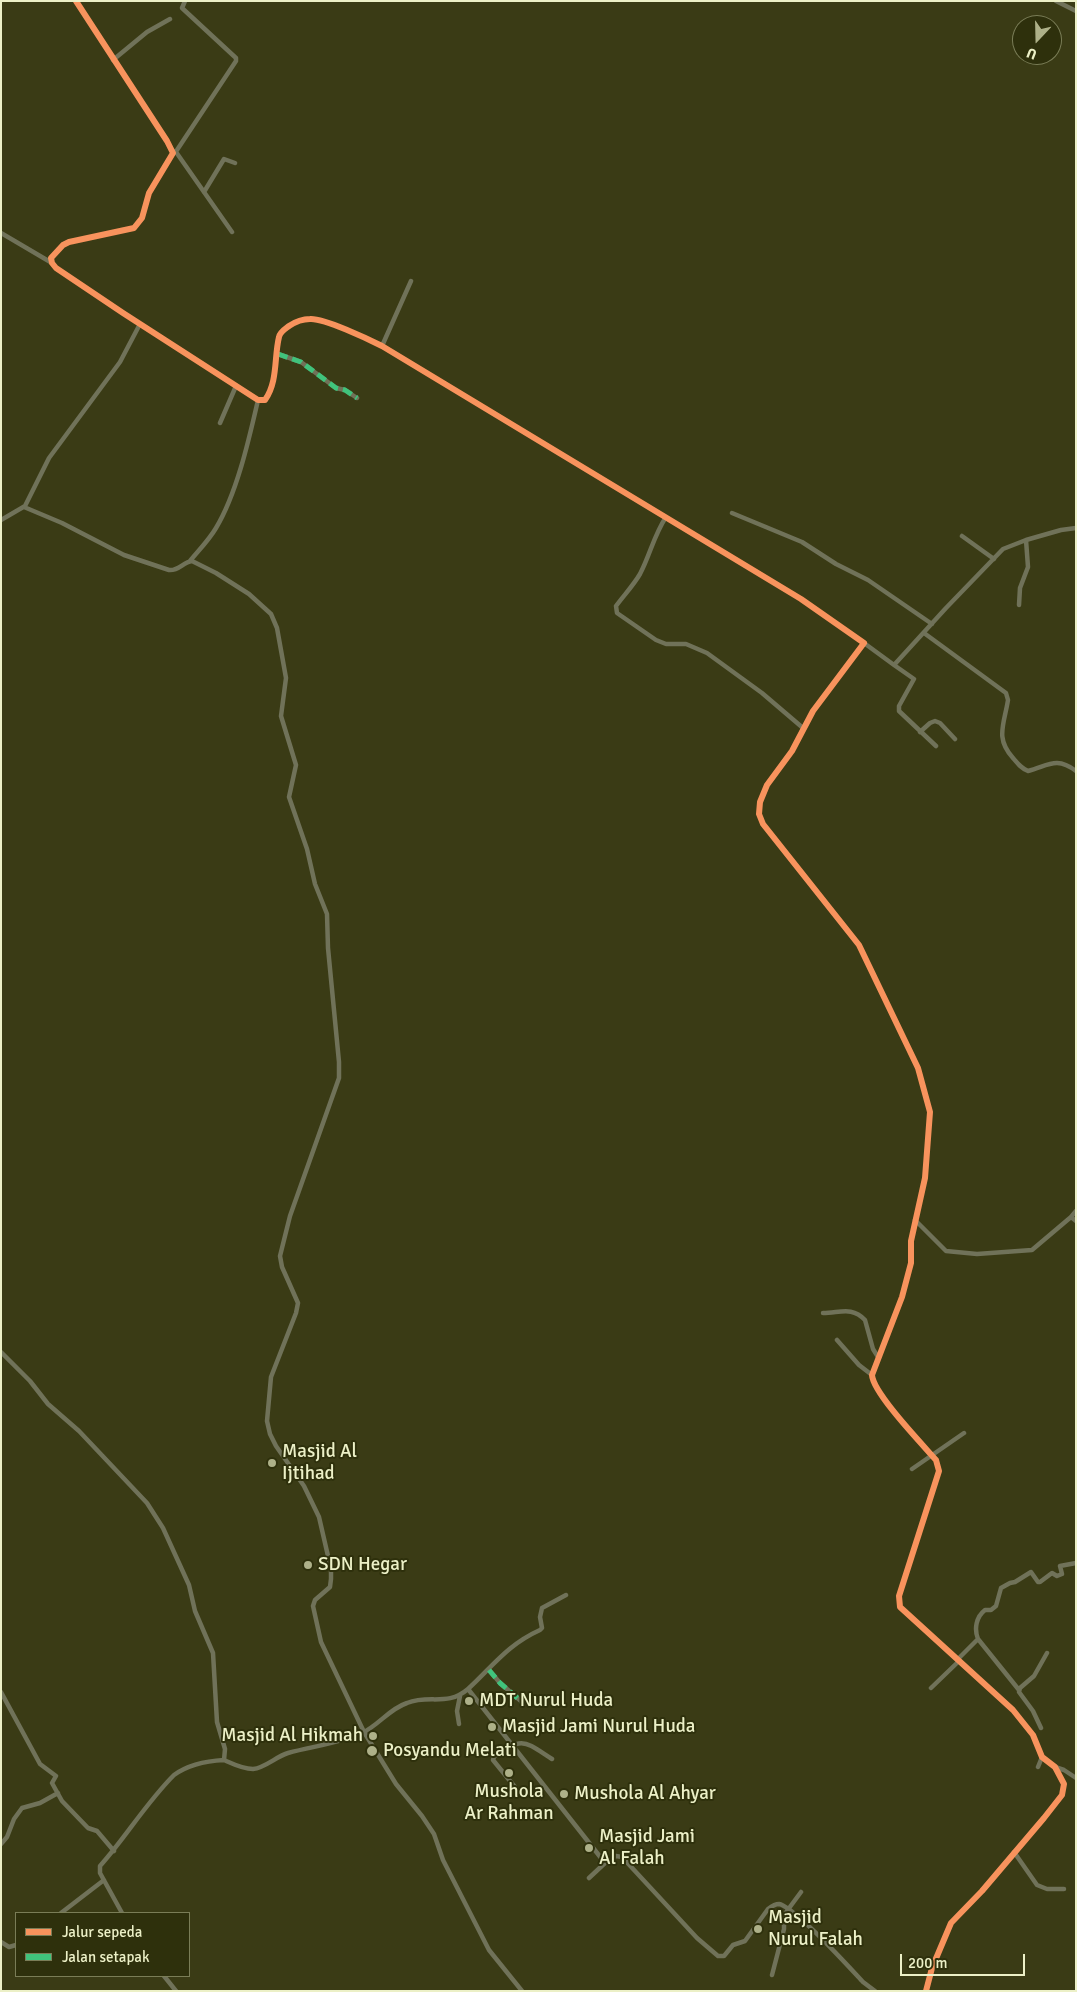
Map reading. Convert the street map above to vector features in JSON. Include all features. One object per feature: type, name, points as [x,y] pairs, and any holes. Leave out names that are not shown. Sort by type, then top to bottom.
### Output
[{"type":"street","points":[[76,1],[174,152],[232,232]]},
{"type":"street","points":[[52,263],[51,258],[63,245],[134,228],[139,224],[150,193],[174,152],[236,61],[236,58],[211,33],[182,8],[185,1]]},
{"type":"street","points":[[1056,1],[1076,11]]},
{"type":"street","points":[[114,60],[147,32],[170,19]]},
{"type":"street","points":[[204,192],[224,160],[235,164]]},
{"type":"street","points":[[1,233],[52,263],[140,324],[258,400],[265,400],[268,395],[278,354],[280,336],[285,328],[294,323],[311,318],[382,346],[801,599],[914,679],[898,711],[936,746]]},
{"type":"street","points":[[382,346],[411,281]]},
{"type":"street","points":[[1,520],[24,507],[49,458],[119,363],[140,324]]},
{"type":"street","points":[[278,354],[301,362],[337,389],[345,390],[357,398]]},
{"type":"street","points":[[220,423],[236,386]]},
{"type":"street","points":[[24,507],[62,523],[124,555],[169,570],[177,570],[190,561],[214,532],[223,514],[246,450],[258,400]]},
{"type":"street","points":[[732,513],[802,542],[836,564],[868,580],[932,624]]},
{"type":"street","points":[[666,516],[658,529],[638,578],[616,606],[617,613],[656,640],[666,644],[686,644],[706,653],[762,693],[803,728]]},
{"type":"street","points":[[894,665],[1003,549],[1026,540],[1061,530],[1076,528]]},
{"type":"street","points":[[962,536],[994,559]]},
{"type":"street","points":[[1019,605],[1020,588],[1028,567],[1026,540]]},
{"type":"street","points":[[190,561],[216,573],[249,594],[271,614],[275,621],[286,678],[281,716],[296,765],[289,794],[290,802],[307,849],[317,889],[327,914],[329,957],[340,1062],[339,1078],[295,1203],[280,1256],[282,1267],[298,1303],[271,1377],[267,1421],[270,1434],[276,1446],[304,1486],[319,1517],[332,1579],[329,1588],[315,1600],[313,1610],[321,1642],[364,1732],[396,1784],[429,1825],[443,1860],[489,1950],[522,1991]]},
{"type":"street","points":[[924,633],[1006,694],[1008,700],[1002,741],[1006,750],[1021,767],[1028,770],[1048,763],[1061,763],[1076,771]]},
{"type":"street","points":[[864,643],[813,711],[788,758],[766,785],[760,802],[759,814],[763,824],[859,945],[918,1068],[930,1112],[925,1178],[911,1241],[911,1263],[908,1278],[872,1375],[874,1385],[882,1397],[932,1454],[939,1466],[899,1601],[900,1607],[1013,1710],[1033,1736],[1042,1757],[1055,1767],[1064,1770],[1076,1778]]},
{"type":"street","points":[[920,732],[930,722],[935,721],[955,739]]},
{"type":"street","points":[[915,1220],[946,1251],[977,1254],[1032,1250],[1076,1211]]},
{"type":"street","points":[[1070,1217],[1076,1221]]},
{"type":"street","points":[[823,1313],[852,1310],[862,1317],[865,1320],[866,1329],[878,1358]]},
{"type":"street","points":[[837,1340],[859,1365],[872,1375]]},
{"type":"street","points":[[1,1352],[30,1381],[48,1404],[79,1431],[148,1503],[163,1528],[189,1585],[195,1611],[213,1653],[217,1722],[224,1749],[224,1760]]},
{"type":"street","points":[[912,1469],[964,1433]]},
{"type":"street","points":[[1041,1728],[1033,1711],[1020,1696],[1019,1690],[978,1639],[976,1632],[978,1618],[985,1610],[991,1610],[996,1606],[999,1592],[1005,1585],[1015,1582],[1030,1572],[1040,1582],[1052,1573],[1057,1576],[1062,1574],[1060,1566],[1076,1563]]},
{"type":"street","points":[[121,1912],[100,1873],[100,1866],[114,1851],[139,1815],[174,1775],[181,1770],[207,1761],[224,1760],[238,1766],[253,1769],[286,1754],[341,1742],[364,1732],[394,1708],[405,1703],[419,1699],[449,1699],[460,1696],[489,1670],[502,1653],[542,1628],[540,1617],[542,1608],[566,1595]]},
{"type":"street","points":[[931,1688],[978,1639]]},
{"type":"street","points":[[1019,1690],[1034,1676],[1047,1653]]},
{"type":"street","points":[[489,1670],[500,1683],[522,1702]]},
{"type":"street","points":[[468,1689],[498,1724],[512,1745],[606,1863]]},
{"type":"street","points":[[1,1692],[40,1764],[56,1776],[52,1783],[62,1801],[88,1828],[97,1831],[114,1851]]},
{"type":"street","points":[[459,1724],[457,1714],[460,1696]]},
{"type":"street","points":[[519,1792],[493,1760],[518,1742],[526,1743],[552,1759]]},
{"type":"street","points":[[1038,1767],[1042,1757]]},
{"type":"street","points":[[926,1991],[932,1968],[951,1923],[982,1891],[1062,1795],[1064,1790],[1063,1780],[1055,1767]]},
{"type":"street","points":[[1,1844],[22,1808],[40,1803],[58,1793]]},
{"type":"street","points":[[1014,1852],[1037,1885],[1047,1889],[1064,1889]]},
{"type":"street","points":[[589,1878],[618,1855],[622,1857],[697,1938],[720,1956],[724,1956],[734,1946],[745,1941],[756,1923],[771,1906],[780,1904],[798,1917],[863,1982],[875,1991]]},
{"type":"street","points":[[62,1912],[104,1880]]},
{"type":"street","points":[[772,1975],[784,1929],[783,1918],[788,1908],[802,1892]]},
{"type":"street","points":[[1,1942],[10,1947],[15,1945]]},
{"type":"street","points":[[165,1977],[176,1991]]},
{"type":"marked path","points":[[278,354],[301,362],[336,388],[345,390],[357,398]]},
{"type":"marked path","points":[[489,1670],[500,1683],[522,1702]]},
{"type":"cycle path","points":[[76,1],[173,153],[149,193],[142,218],[134,228],[69,242],[63,245],[51,258],[56,268],[258,400],[265,400],[269,393],[274,377],[277,345],[280,335],[291,325],[299,321],[317,320],[335,325],[367,339],[382,346],[801,599],[864,643],[813,711],[792,751],[767,785],[760,802],[759,814],[763,824],[859,945],[918,1068],[930,1112],[925,1178],[911,1241],[911,1263],[902,1297],[872,1375],[880,1394],[936,1460],[939,1471],[899,1596],[900,1607],[1013,1710],[1033,1735],[1042,1757],[1055,1767],[1064,1784],[1062,1795],[1044,1818],[982,1891],[951,1923],[932,1968],[926,1991]]},
{"type":"place","name":"Masjid Al Ijtihad","points":[[272,1463]]},
{"type":"place","name":"SDN Hegar","points":[[308,1565]]},
{"type":"place","name":"MDT Nurul Huda","points":[[469,1701]]},
{"type":"place","name":"Masjid Jami Nurul Huda","points":[[492,1727]]},
{"type":"place","name":"Masjid Al Hikmah","points":[[373,1736]]},
{"type":"place","name":"Posyandu Melati","points":[[372,1751]]},
{"type":"place","name":"Mushola Ar Rahman","points":[[509,1773]]},
{"type":"place","name":"Mushola Al Ahyar","points":[[564,1794]]},
{"type":"place","name":"Masjid Jami Al Falah","points":[[589,1848]]},
{"type":"place","name":"Masjid Nurul Falah","points":[[758,1929]]}]
